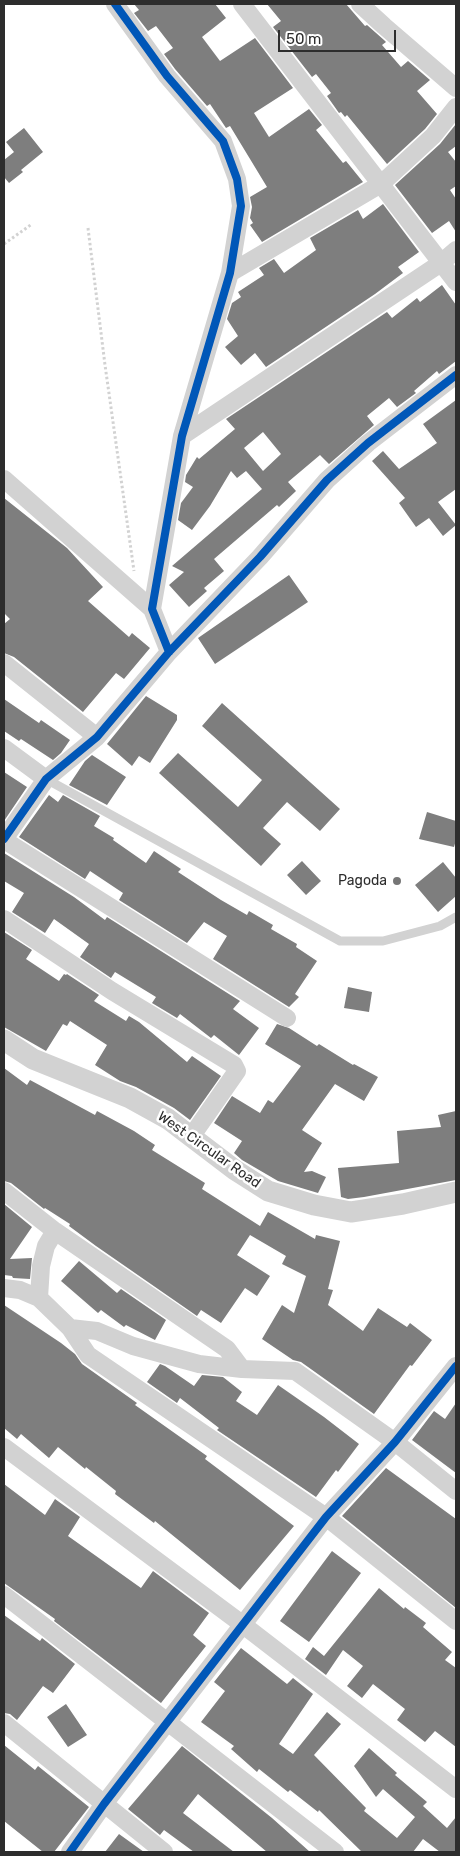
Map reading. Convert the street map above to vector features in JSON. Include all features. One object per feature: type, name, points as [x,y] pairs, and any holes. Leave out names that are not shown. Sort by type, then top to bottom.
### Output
[{"type":"street","points":[[115,4],[167,76],[224,141],[237,179],[241,206],[230,273],[182,436],[152,609]]},
{"type":"street","points":[[242,4],[456,282]]},
{"type":"street","points":[[360,4],[456,88]]},
{"type":"street","points":[[230,273],[329,217],[381,184],[433,136],[456,107]]},
{"type":"street","points":[[182,436],[441,263],[456,250]]},
{"type":"street","points":[[287,1018],[4,839],[46,779],[98,737],[169,652],[260,558],[327,480],[368,443],[456,374]]},
{"type":"street","points":[[4,479],[152,609],[169,652]]},
{"type":"street","points":[[4,663],[98,737]]},
{"type":"street","points":[[4,748],[46,779]]},
{"type":"street","points":[[4,919],[112,991],[234,1064],[237,1071],[191,1138]]},
{"type":"street","name":"West Circular Road","points":[[4,1040],[34,1059],[130,1098],[168,1119],[235,1170],[268,1191],[324,1207],[351,1212],[403,1204],[456,1192]]},
{"type":"street","points":[[4,1191],[55,1231],[227,1349],[242,1369]]},
{"type":"street","points":[[39,1298],[41,1266],[46,1246],[55,1231]]},
{"type":"street","points":[[4,1288],[20,1290],[39,1298],[70,1328],[88,1355],[326,1517],[456,1621]]},
{"type":"street","points":[[70,1328],[97,1331],[133,1346],[199,1364],[242,1369],[295,1371],[395,1442],[456,1491]]},
{"type":"street","points":[[70,1852],[104,1804],[326,1517],[395,1442],[456,1366]]},
{"type":"street","points":[[4,1447],[242,1624],[456,1788]]},
{"type":"street","points":[[4,1595],[335,1852]]},
{"type":"street","points":[[4,1723],[164,1852]]},
{"type":"lane","points":[[46,779],[340,941],[383,941],[440,926],[456,917]]},
{"type":"path","points":[[4,244],[32,224]]},
{"type":"path","points":[[88,228],[105,365],[138,596]]},
{"type":"building","points":[[134,4],[215,4],[226,18],[202,37],[220,61],[255,38],[293,88],[254,113],[269,137],[309,109],[322,125],[316,130],[343,163],[346,161],[363,182],[262,242],[250,225],[253,223],[250,218],[252,207],[250,197],[267,187],[230,126],[226,128],[210,104],[207,106],[175,69],[164,54],[173,48],[156,26],[148,31],[134,13],[139,10]]},
{"type":"building","points":[[267,4],[346,4],[365,26],[367,25],[386,42],[382,45],[401,67],[408,61],[430,80],[417,91],[437,114],[425,129],[387,164],[347,115],[345,117],[341,112],[339,113],[327,96],[331,93],[316,74],[312,77],[273,27],[281,21]]},
{"type":"building","points":[[456,124],[456,146],[448,152],[456,162],[456,186],[450,190],[456,199],[456,232],[449,221],[432,233],[395,185],[440,144]]},
{"type":"building","points":[[24,128],[43,152],[21,170],[23,172],[9,183],[4,177],[4,160],[14,152],[6,142]]},
{"type":"building","points":[[383,204],[419,252],[398,267],[403,273],[266,367],[255,353],[241,365],[225,347],[238,336],[227,319],[232,303],[241,297],[238,292],[264,275],[259,268],[274,259],[284,273],[316,250],[310,238],[358,210],[363,219]]},
{"type":"building","points":[[442,285],[456,305],[456,361],[439,374],[437,371],[414,391],[416,393],[397,407],[389,398],[367,416],[374,425],[329,464],[320,455],[288,482],[296,491],[214,559],[224,571],[204,588],[207,591],[189,607],[169,585],[184,572],[172,566],[262,489],[246,471],[237,478],[231,471],[210,506],[192,530],[178,520],[181,503],[193,487],[185,482],[186,475],[197,457],[199,459],[235,429],[226,419],[387,312],[392,318],[417,298],[420,302]],"holes":[[[263,432],[281,454],[263,471],[244,448]]]},
{"type":"building","points":[[456,400],[456,489],[438,502],[456,525],[443,536],[429,518],[416,527],[399,503],[405,498],[372,461],[383,451],[399,469],[437,443],[423,424]]},
{"type":"building","points":[[4,498],[67,548],[103,587],[88,601],[129,637],[132,633],[150,648],[124,679],[116,673],[83,712],[14,657],[4,653],[4,624],[10,619],[4,613]]},
{"type":"building","points":[[289,575],[308,602],[215,664],[198,638]]},
{"type":"building","points":[[146,696],[177,715],[177,720],[150,763],[139,756],[132,766],[107,744]]},
{"type":"building","points":[[4,699],[39,723],[41,720],[70,740],[61,753],[53,760],[21,739],[19,741],[4,731]]},
{"type":"building","points":[[222,703],[340,809],[320,831],[287,802],[263,828],[281,844],[261,866],[159,773],[178,753],[238,807],[262,780],[202,726]]},
{"type":"building","points":[[92,755],[126,777],[107,805],[69,785],[85,761]]},
{"type":"building","points":[[4,772],[27,787],[4,821]]},
{"type":"building","points":[[49,795],[58,802],[63,795],[100,816],[94,826],[114,838],[113,840],[146,863],[154,851],[181,869],[178,872],[221,900],[247,915],[249,911],[273,925],[271,929],[297,944],[296,947],[317,961],[295,994],[299,997],[289,1007],[213,959],[227,936],[204,922],[187,943],[119,900],[123,893],[90,871],[85,879],[19,837]]},
{"type":"building","points":[[427,812],[456,821],[454,847],[419,839]]},
{"type":"building","points":[[4,853],[74,897],[105,920],[107,917],[240,1001],[233,1009],[259,1028],[239,1055],[214,1035],[211,1038],[180,1014],[177,1018],[152,1003],[156,997],[115,972],[111,978],[80,957],[89,944],[54,919],[45,933],[12,912],[24,893],[4,881]]},
{"type":"building","points":[[302,861],[321,881],[306,895],[287,875]]},
{"type":"building","points":[[443,862],[456,878],[456,896],[438,912],[415,885]]},
{"type":"building","points":[[4,932],[32,950],[26,959],[59,981],[64,974],[67,974],[99,995],[94,1001],[126,1021],[129,1016],[139,1022],[187,1062],[192,1056],[221,1076],[190,1120],[174,1108],[136,1087],[120,1081],[95,1065],[107,1045],[70,1021],[67,1026],[63,1024],[46,1051],[4,1027]]},
{"type":"building","points":[[348,987],[372,992],[369,1012],[344,1008]]},
{"type":"building","points":[[277,1024],[289,1028],[317,1046],[319,1044],[353,1065],[378,1077],[364,1101],[335,1084],[302,1130],[322,1143],[304,1172],[312,1171],[326,1177],[318,1193],[278,1181],[242,1160],[234,1153],[242,1141],[214,1123],[232,1096],[260,1113],[268,1100],[273,1103],[301,1066],[265,1044]]},
{"type":"building","points":[[4,1068],[27,1085],[30,1080],[95,1115],[97,1111],[134,1131],[155,1145],[152,1150],[205,1183],[202,1189],[260,1226],[268,1212],[315,1239],[316,1235],[340,1241],[328,1289],[333,1290],[328,1305],[363,1331],[378,1308],[407,1327],[410,1323],[432,1340],[412,1366],[410,1365],[374,1414],[301,1362],[293,1360],[262,1339],[282,1305],[294,1313],[306,1276],[282,1264],[286,1256],[250,1235],[237,1255],[270,1276],[257,1296],[245,1288],[221,1323],[201,1310],[197,1316],[96,1246],[69,1226],[70,1224],[44,1209],[11,1183],[4,1181]]},
{"type":"building","points":[[456,1111],[456,1180],[364,1197],[348,1199],[341,1197],[338,1168],[399,1163],[397,1131],[441,1127],[438,1115]]},
{"type":"building","points":[[4,1204],[32,1227],[10,1259],[32,1258],[30,1279],[13,1278],[12,1276],[4,1275]]},
{"type":"building","points":[[79,1261],[117,1293],[121,1289],[166,1320],[155,1340],[126,1325],[124,1327],[101,1310],[98,1313],[61,1281]]},
{"type":"building","points":[[4,1305],[61,1343],[75,1354],[82,1364],[137,1403],[135,1405],[207,1456],[205,1459],[294,1526],[240,1590],[155,1521],[154,1523],[115,1494],[116,1491],[58,1447],[49,1458],[21,1434],[17,1439],[4,1428]]},
{"type":"building","points":[[160,1364],[194,1386],[202,1375],[223,1377],[242,1392],[236,1401],[257,1415],[278,1385],[359,1444],[316,1497],[217,1430],[219,1428],[180,1398],[177,1403],[147,1382]]},
{"type":"building","points":[[456,1403],[456,1473],[412,1440],[434,1411],[445,1419]]},
{"type":"building","points":[[386,1468],[456,1519],[456,1608],[342,1516]]},
{"type":"building","points":[[4,1484],[45,1515],[55,1499],[80,1517],[68,1536],[141,1588],[153,1571],[209,1613],[193,1635],[206,1646],[161,1703],[54,1621],[55,1619],[4,1583]]},
{"type":"building","points":[[332,1551],[361,1573],[309,1642],[280,1621]]},
{"type":"building","points":[[379,1588],[404,1609],[405,1607],[426,1623],[423,1627],[452,1652],[445,1660],[456,1668],[456,1747],[435,1731],[425,1742],[397,1720],[405,1709],[373,1684],[362,1698],[347,1686],[363,1666],[343,1650],[326,1675],[305,1659],[313,1647],[324,1656]]},
{"type":"building","points":[[4,1615],[40,1641],[42,1638],[75,1664],[53,1693],[43,1686],[17,1720],[10,1714],[4,1713]]},
{"type":"building","points":[[241,1648],[287,1684],[293,1678],[313,1694],[279,1744],[293,1754],[327,1712],[341,1724],[314,1755],[366,1808],[364,1811],[397,1838],[415,1817],[383,1789],[376,1797],[354,1766],[369,1748],[397,1773],[395,1775],[427,1802],[423,1806],[447,1828],[456,1817],[456,1852],[440,1852],[423,1839],[413,1852],[362,1852],[319,1810],[318,1812],[290,1790],[288,1792],[259,1769],[257,1772],[231,1749],[234,1746],[201,1722],[225,1691],[214,1682]]},
{"type":"building","points":[[66,1704],[87,1735],[68,1747],[47,1717]]},
{"type":"building","points":[[4,1745],[35,1770],[38,1766],[89,1807],[54,1852],[43,1852],[4,1821]]},
{"type":"building","points":[[182,1746],[272,1818],[310,1852],[267,1852],[198,1794],[183,1813],[234,1852],[194,1852],[164,1830],[160,1835],[128,1809]]},
{"type":"building","points":[[119,1834],[144,1852],[105,1852]]},
{"type":"cycle path","points":[[115,4],[167,76],[223,141],[237,179],[241,206],[230,273],[182,436],[152,609],[169,652]]},
{"type":"cycle path","points":[[4,839],[46,779],[97,737],[169,652],[260,557],[327,480],[368,443],[456,375]]},
{"type":"cycle path","points":[[70,1852],[104,1804],[326,1517],[395,1442],[456,1366]]},
{"type":"place","name":"Pagoda","points":[[397,881]]}]
